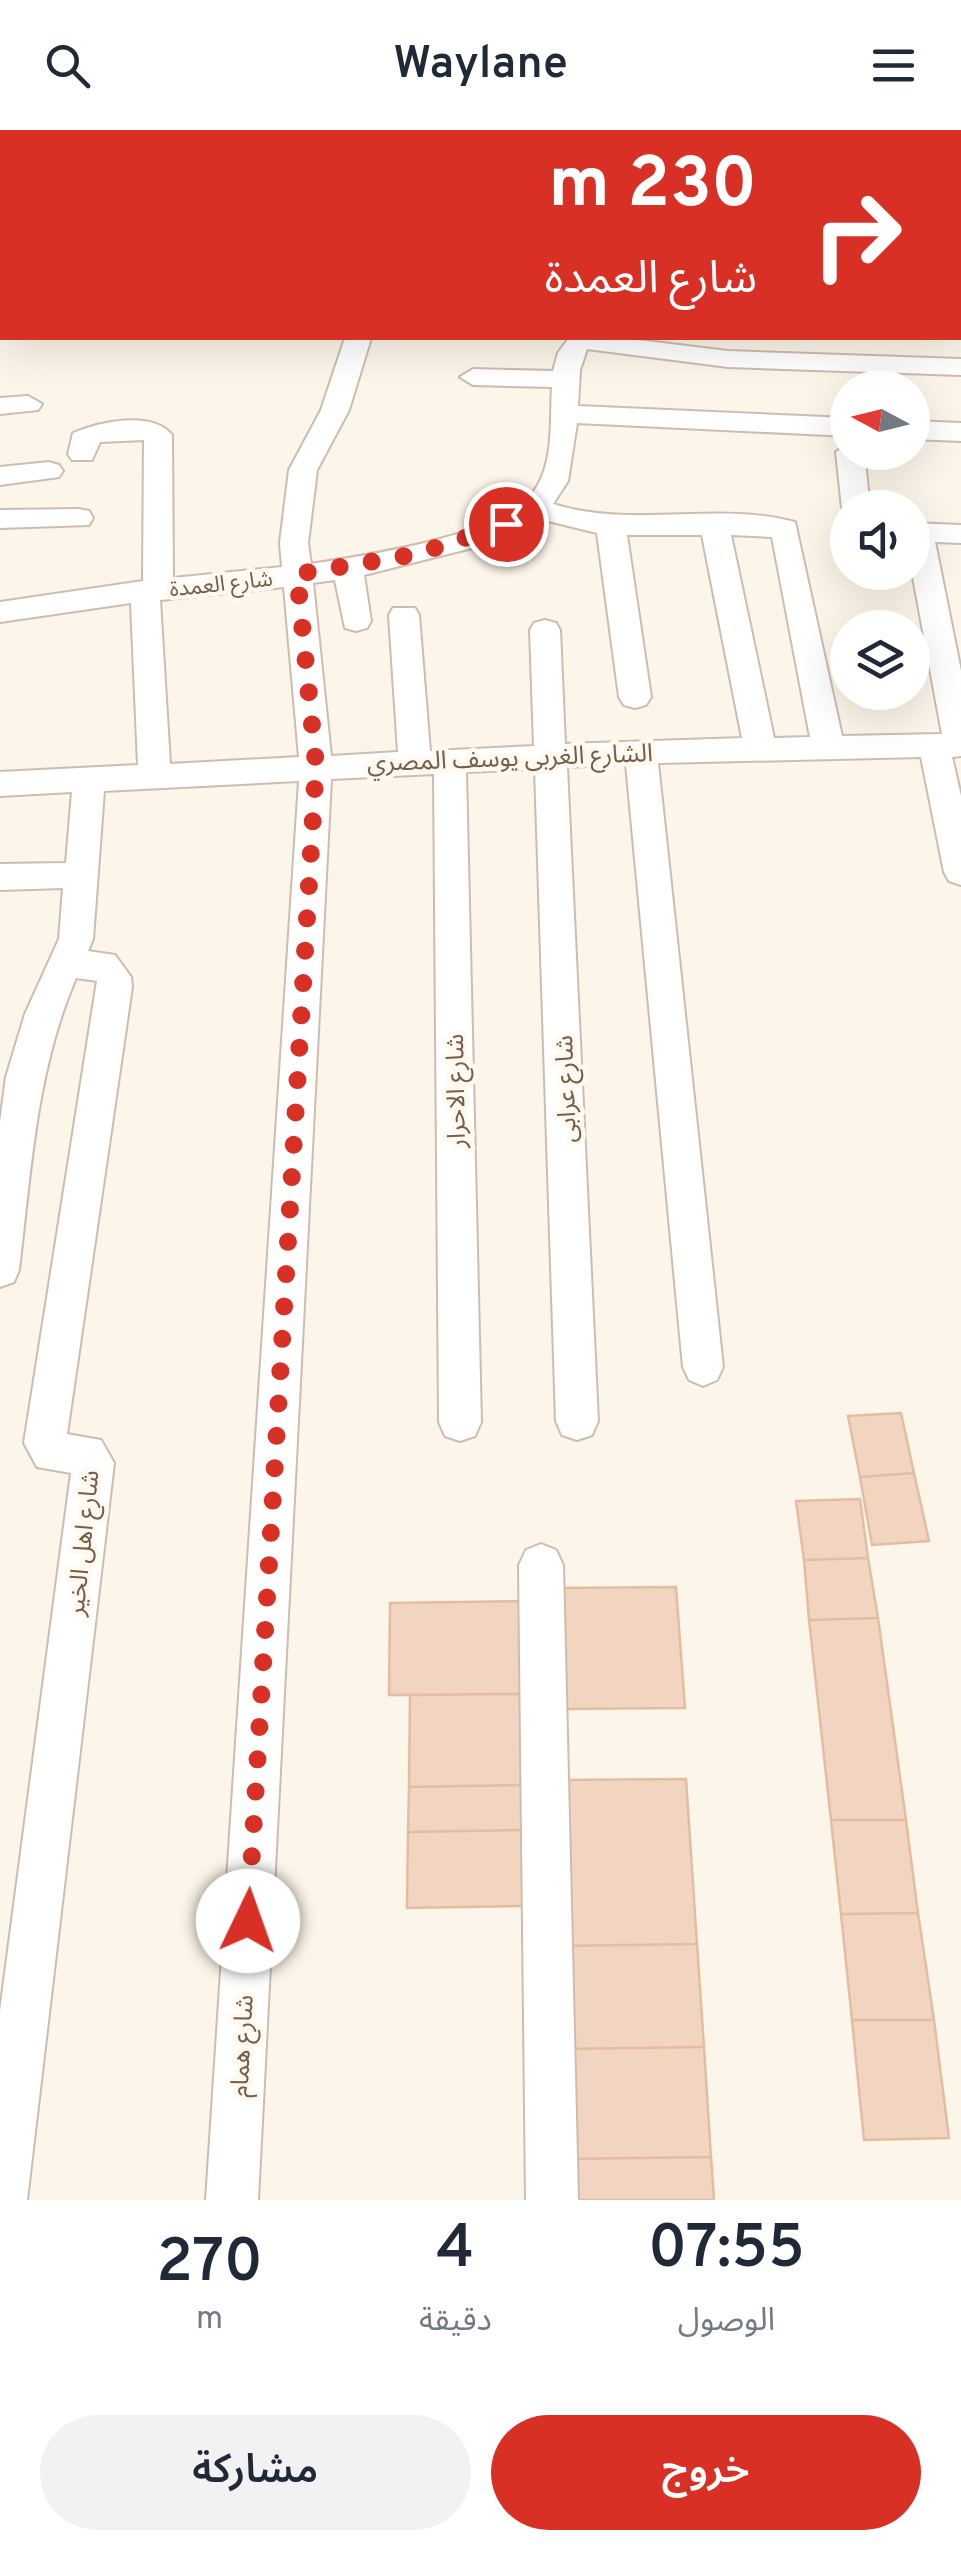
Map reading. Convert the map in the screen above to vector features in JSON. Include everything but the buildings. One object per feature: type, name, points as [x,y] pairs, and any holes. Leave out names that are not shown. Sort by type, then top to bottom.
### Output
[{"type":"street","name":"شارع همام","points":[[232,2200],[316,765],[294,543],[299,483],[308,456],[334,410],[357,340]]},
{"type":"street","points":[[473,377],[567,379],[575,345],[580,340],[660,344],[746,360],[961,368]]},
{"type":"street","name":"شارع العمدة","points":[[0,612],[348,568],[454,543],[506,524],[533,508],[555,482],[560,467],[567,379]]},
{"type":"street","points":[[0,406],[28,404]]},
{"type":"street","points":[[565,414],[830,427]]},
{"type":"street","points":[[82,454],[83,439],[92,434],[148,430],[158,435],[152,590],[154,776]]},
{"type":"street","points":[[930,431],[961,432]]},
{"type":"street","points":[[0,476],[49,472]]},
{"type":"street","points":[[533,508],[611,527],[780,528],[786,532],[828,746]]},
{"type":"street","points":[[0,519],[80,518]]},
{"type":"street","points":[[611,527],[636,696]]},
{"type":"street","points":[[716,529],[760,747]]},
{"type":"street","points":[[930,533],[961,534]]},
{"type":"street","points":[[348,568],[356,621]]},
{"type":"street","points":[[925,590],[951,745],[961,872]]},
{"type":"street","name":"شارع الاحرار","points":[[404,615],[432,760],[460,1422]]},
{"type":"street","name":"شارع عرابى","points":[[545,630],[577,1422]]},
{"type":"street","name":"الشارع الغربى يوسف المصري","points":[[0,784],[432,760],[760,747],[951,745]]},
{"type":"street","points":[[641,752],[703,1367]]},
{"type":"street","points":[[0,1270],[24,1077],[44,1014],[76,939],[89,781]]},
{"type":"street","points":[[0,877],[82,875]]},
{"type":"street","name":"شارع اهل الخير","points":[[1,2200],[93,1463],[86,1454],[52,1452],[45,1443],[114,986],[114,978],[103,966],[68,964]]},
{"type":"street","points":[[540,1565],[552,2200]]},
{"type":"route","points":[[248,1921],[316,765],[297,574],[417,554],[506,524]]}]
